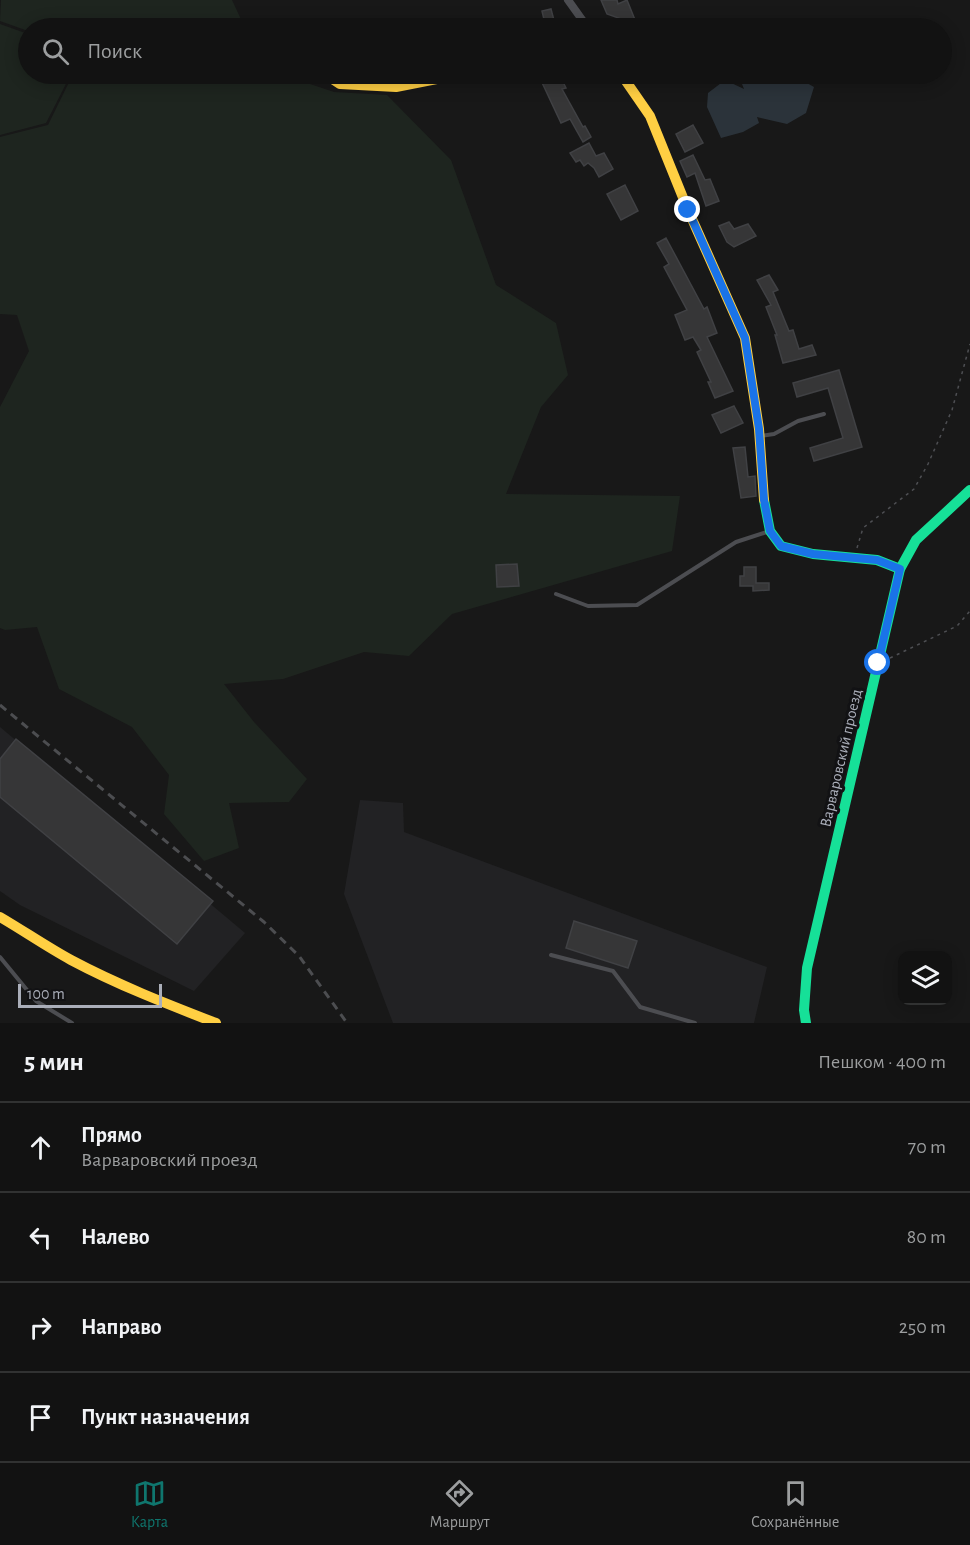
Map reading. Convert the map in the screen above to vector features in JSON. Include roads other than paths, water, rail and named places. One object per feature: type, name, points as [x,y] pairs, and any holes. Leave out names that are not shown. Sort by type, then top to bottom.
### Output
[{"type":"street","points":[[568,0],[581,18]]},
{"type":"street","points":[[340,84],[396,87],[411,84]]},
{"type":"street","points":[[628,84],[650,116],[688,210],[745,338],[759,436],[764,500],[770,531],[781,546],[813,554],[877,560],[900,569]]},
{"type":"street","name":"Варваровский проезд","points":[[806,1023],[804,1010],[807,968],[900,569],[916,540],[970,490]]},
{"type":"street","points":[[0,916],[51,949],[98,973],[216,1023]]},
{"type":"lane","points":[[759,436],[774,434],[798,421],[824,414]]},
{"type":"lane","points":[[556,594],[588,606],[637,605],[736,542],[770,531]]},
{"type":"lane","points":[[551,955],[613,971],[640,1007],[695,1023]]},
{"type":"lane","points":[[0,957],[36,1001],[72,1023]]},
{"type":"railway","points":[[0,705],[264,922],[299,956],[347,1023]]}]
